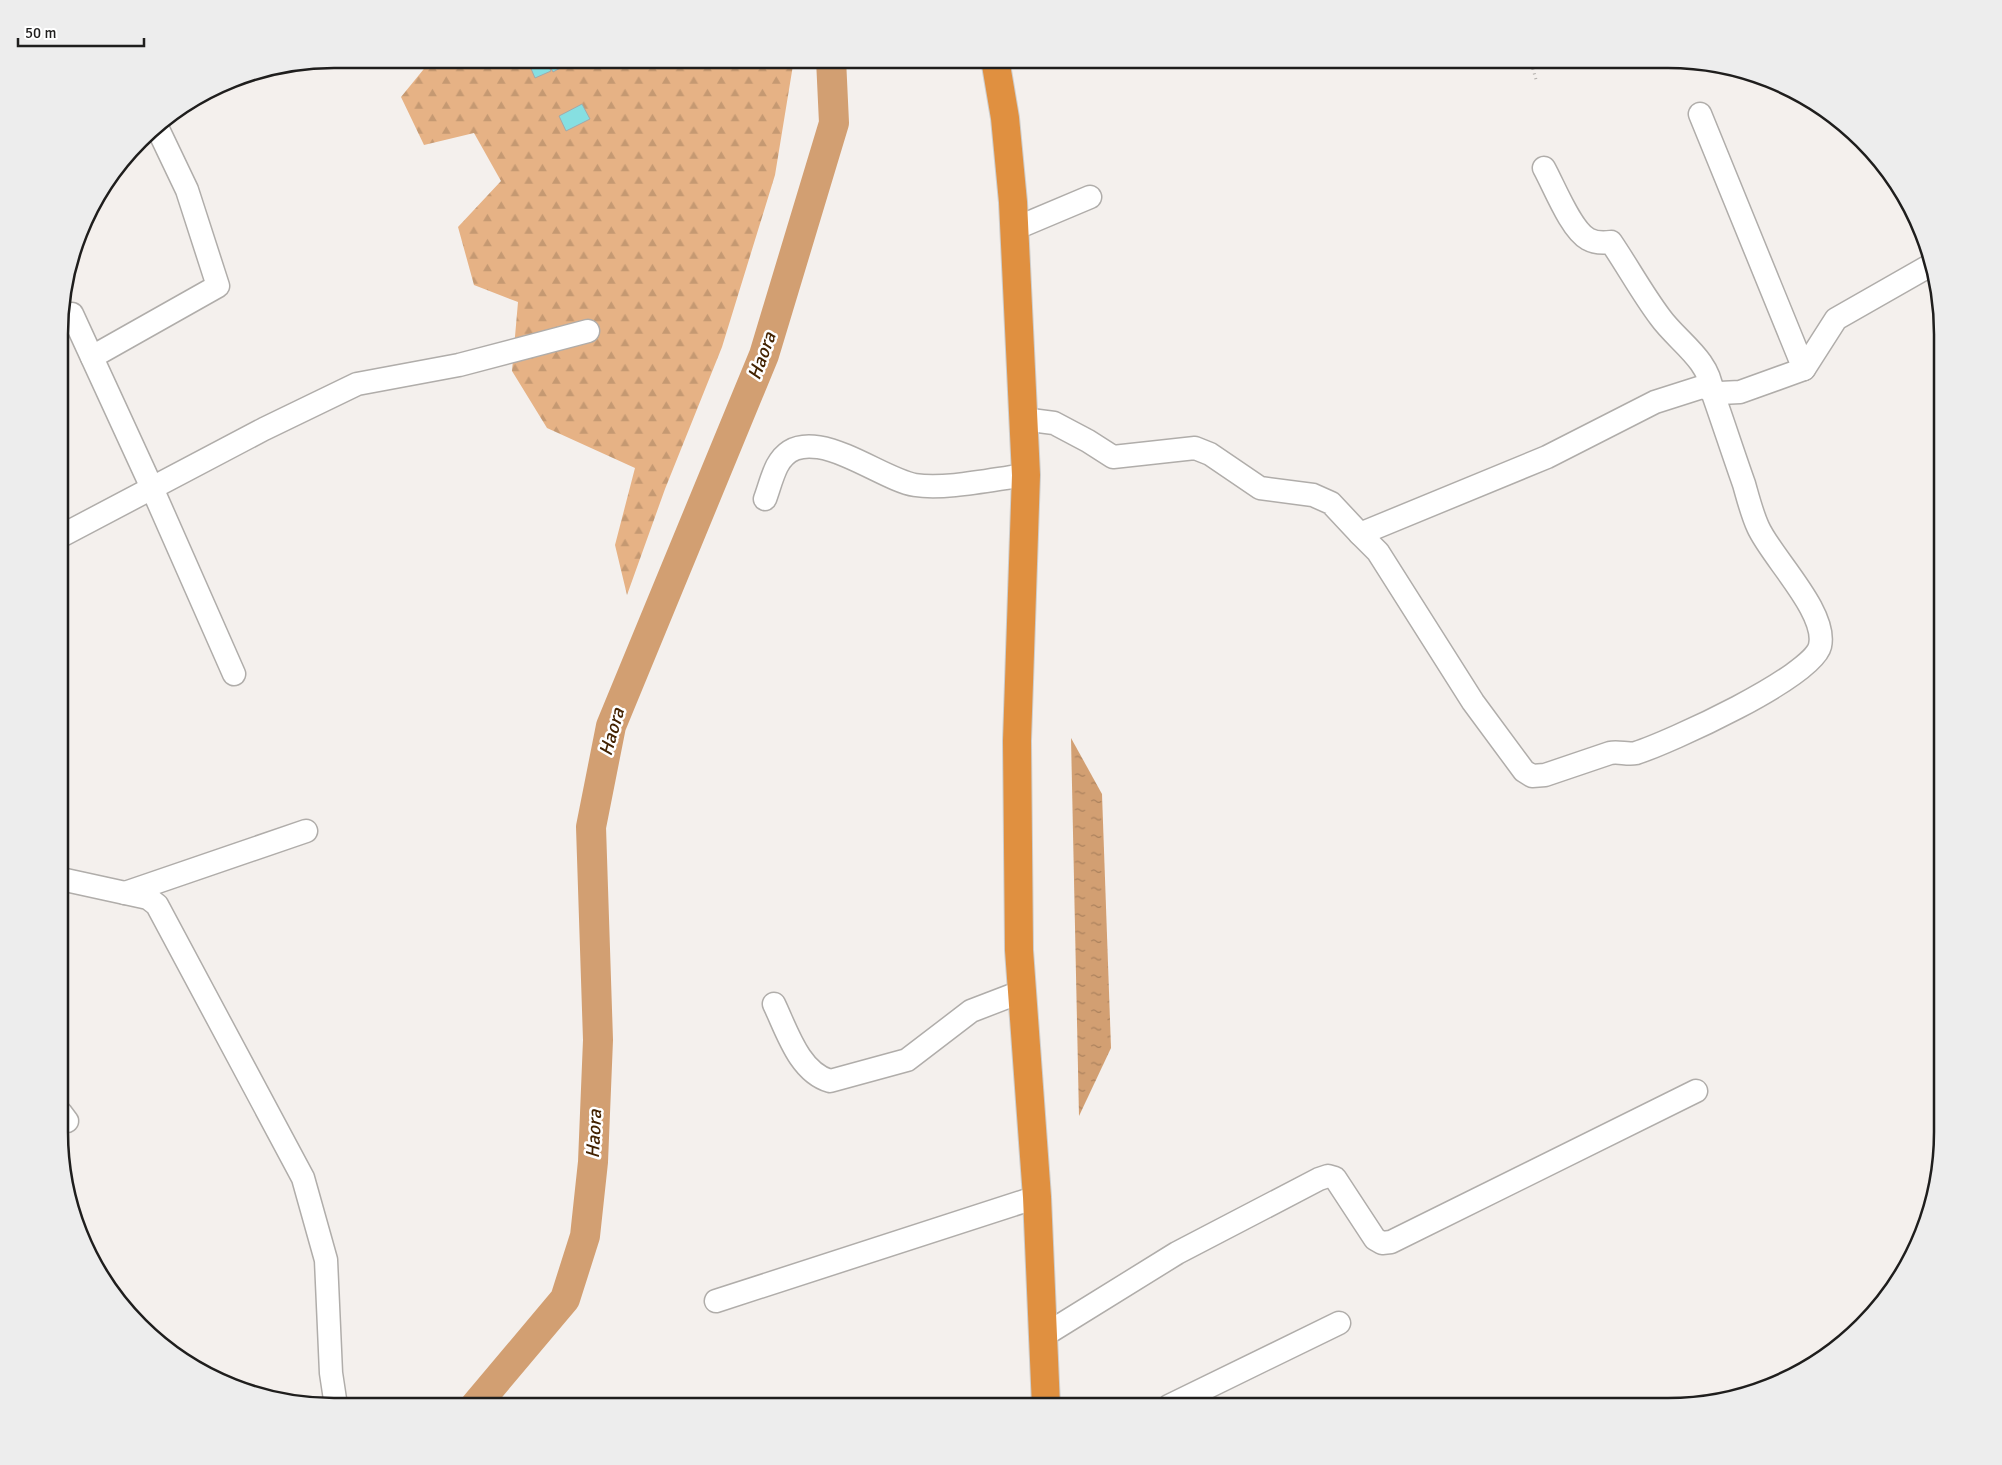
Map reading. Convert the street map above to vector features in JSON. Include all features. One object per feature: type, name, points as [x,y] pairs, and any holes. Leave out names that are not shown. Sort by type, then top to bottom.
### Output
[{"type":"highway","points":[[997,68],[1005,118],[1014,229],[1026,475],[1017,741],[1019,950],[1037,1197],[1046,1398]]},
{"type":"street","points":[[1700,114],[1804,369]]},
{"type":"street","points":[[92,357],[218,286],[187,190],[160,133]]},
{"type":"street","points":[[1023,419],[1054,423],[1113,457],[1195,448],[1210,454],[1260,488],[1313,495],[1331,502],[1378,552],[1473,702],[1524,771],[1532,776],[1545,775],[1610,753],[1630,754],[1751,702],[1811,661],[1820,647],[1820,632],[1806,600],[1758,528],[1712,390],[1711,379],[1691,350],[1660,317],[1611,242],[1601,243],[1588,240],[1577,230],[1544,168]]},
{"type":"street","points":[[1014,229],[1090,197]]},
{"type":"street","points":[[1360,534],[1548,456],[1655,402],[1702,387],[1720,393],[1740,392],[1804,369],[1836,319],[1926,268]]},
{"type":"street","points":[[72,314],[152,488],[234,674]]},
{"type":"street","points":[[68,532],[264,428],[357,384],[459,365],[588,331]]},
{"type":"street","points":[[765,499],[777,466],[785,455],[806,446],[837,452],[903,482],[916,485],[937,485],[1026,475]]},
{"type":"street","points":[[126,893],[306,831]]},
{"type":"street","points":[[68,880],[148,898],[156,905],[303,1178],[326,1260],[331,1373],[335,1398]]},
{"type":"street","points":[[774,1004],[799,1055],[814,1074],[830,1081],[907,1060],[971,1011],[1023,991]]},
{"type":"street","points":[[1043,1336],[1177,1253],[1318,1179],[1328,1176],[1334,1178],[1375,1239],[1382,1243],[1392,1242],[1696,1090]]},
{"type":"street","points":[[716,1301],[1037,1197]]},
{"type":"street","points":[[1186,1398],[1339,1324]]},
{"type":"path","points":[[1533,68],[1537,83]]},
{"type":"green space","points":[[425,68],[793,68],[775,175],[722,347],[665,489],[627,595],[615,545],[635,468],[547,428],[512,371],[518,302],[474,285],[458,227],[501,181],[474,133],[424,145],[401,97]]},
{"type":"water","points":[[1071,738],[1102,794],[1111,1048],[1079,1116]]},
{"type":"building","points":[[531,68],[550,68],[551,71],[535,78]]},
{"type":"building","points":[[551,68],[560,68],[553,72]]},
{"type":"building","points":[[582,104],[590,119],[566,131],[559,116]]},
{"type":"waterway","name":"Haora","points":[[482,1398],[565,1299],[585,1236],[593,1162],[598,1040],[591,827],[611,726],[764,355],[834,123],[831,68]]}]
